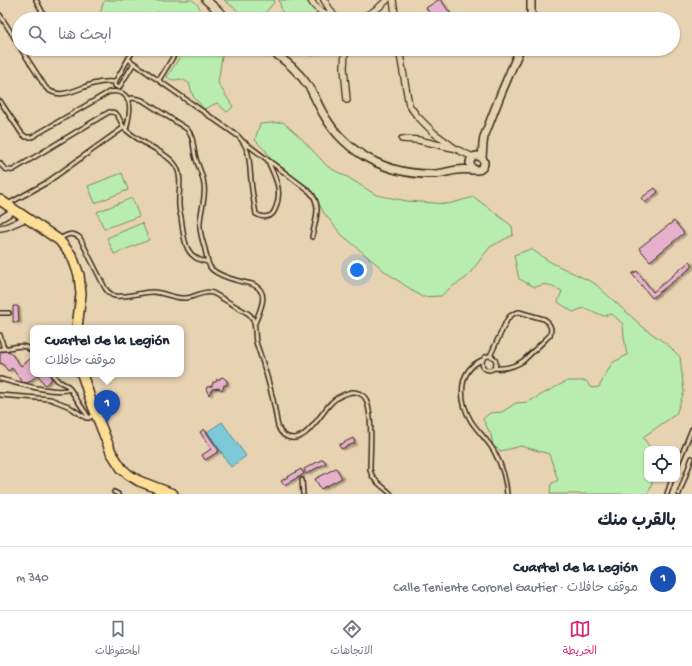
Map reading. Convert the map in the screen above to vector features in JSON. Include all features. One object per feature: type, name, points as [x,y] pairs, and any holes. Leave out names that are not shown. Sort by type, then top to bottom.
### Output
[{"type":"main road","points":[[3,203],[59,240],[72,256],[79,275],[81,294],[77,325]]},
{"type":"main road","points":[[83,377],[91,401],[93,416],[111,452],[122,469],[139,481],[162,492],[174,494]]},
{"type":"street","points":[[206,0],[220,12]]},
{"type":"street","points":[[311,0],[317,9],[322,12]]},
{"type":"street","points":[[324,0],[332,12]]},
{"type":"street","points":[[373,12],[387,0]]},
{"type":"street","points":[[393,0],[395,12]]},
{"type":"street","points":[[531,0],[531,12]]},
{"type":"street","points":[[278,56],[298,73],[310,88],[323,114],[333,129],[346,143],[361,155],[388,167],[416,173],[435,174],[458,170],[480,169],[483,165],[483,144]]},
{"type":"street","points":[[345,56],[344,68],[347,100]]},
{"type":"street","points":[[400,56],[409,104],[417,116],[424,124],[456,149],[472,158],[477,156],[482,158]]},
{"type":"street","points":[[458,170],[479,151],[483,144],[500,96],[517,56]]},
{"type":"street","points":[[402,139],[418,140],[456,149]]},
{"type":"street","points":[[472,158],[471,166],[475,170]]},
{"type":"street","points":[[0,219],[15,210]]},
{"type":"street","points":[[0,228],[6,227],[26,218]]},
{"type":"lane","points":[[36,0],[42,12]]},
{"type":"lane","points":[[0,15],[12,34]]},
{"type":"lane","points":[[25,56],[46,88],[55,94],[62,94],[100,82],[115,82]]},
{"type":"lane","points":[[3,203],[46,183],[124,129],[130,107],[127,99],[115,86],[115,82],[130,56]]},
{"type":"lane","points":[[159,80],[174,56]]},
{"type":"lane","points":[[128,59],[238,136],[309,191],[314,197],[318,210],[312,237]]},
{"type":"lane","points":[[0,101],[22,134],[32,137],[109,92],[118,90],[134,63]]},
{"type":"lane","points":[[127,99],[133,98],[142,100],[187,129],[190,134],[204,185],[200,226],[201,237],[208,262],[213,271],[252,284],[261,291],[263,294],[262,305],[254,325]]},
{"type":"lane","points":[[0,163],[4,169],[9,171],[13,170],[109,112],[116,113],[124,129],[167,156],[175,164],[179,174],[179,205],[182,232],[185,242],[195,258],[200,261],[208,262]]},
{"type":"lane","points":[[244,142],[249,157],[256,214],[262,217],[267,217],[273,213],[279,197],[279,187],[266,159]]},
{"type":"lane","points":[[59,240],[71,234],[75,234],[80,238],[105,288],[114,296],[152,292],[180,298],[191,297],[202,292],[209,292],[249,314],[253,319],[256,342],[266,373],[278,427],[282,434],[289,437],[300,437],[314,425],[332,401],[351,392],[361,394],[367,402],[370,419],[370,473],[373,478],[391,494]]},
{"type":"lane","points":[[482,360],[482,365],[485,369],[490,370],[494,368],[509,368],[518,364],[548,337],[551,329],[549,323],[544,319],[519,312],[513,314],[507,320],[490,356],[485,357],[470,368],[464,377],[462,388],[468,416],[491,445],[498,458],[504,473],[506,494]]},
{"type":"lane","points":[[0,313],[9,314]]},
{"type":"lane","points":[[0,335],[4,349]]},
{"type":"lane","points":[[0,349],[22,346],[30,349]]},
{"type":"lane","points":[[490,356],[496,361],[496,366],[494,368]]},
{"type":"lane","points":[[55,377],[58,381],[66,384],[93,416]]},
{"type":"lane","points":[[0,379],[58,391],[70,389]]},
{"type":"lane","points":[[0,395],[50,400],[68,406],[83,417],[93,416]]},
{"type":"lane","points":[[680,459],[692,429]]},
{"type":"lane","points":[[679,494],[692,458]]},
{"type":"lane","points":[[302,480],[303,494]]},
{"type":"lane","points":[[667,494],[671,482]]},
{"type":"lane","points":[[114,492],[118,494]]},
{"type":"green space","points":[[106,0],[192,0],[197,4],[201,12],[101,12],[103,3]]},
{"type":"green space","points":[[224,0],[275,1],[266,12],[239,12]]},
{"type":"green space","points":[[279,0],[305,0],[312,7],[322,12],[282,12]]},
{"type":"green space","points":[[180,56],[222,56],[218,83],[233,107],[227,112],[217,103],[204,109],[193,96],[189,83],[181,79],[173,80],[167,77]]},
{"type":"green space","points":[[283,122],[301,138],[328,167],[376,195],[407,201],[448,204],[474,197],[512,226],[513,235],[490,247],[466,278],[450,288],[441,296],[422,297],[387,273],[341,234],[324,213],[317,200],[283,174],[270,159],[266,151],[255,140],[260,124]]},
{"type":"green space","points":[[122,173],[128,190],[95,203],[88,186]]},
{"type":"green space","points":[[132,198],[139,216],[104,229],[97,212]]},
{"type":"green space","points":[[142,223],[149,240],[114,254],[107,238]]},
{"type":"green space","points":[[531,249],[552,263],[594,283],[644,328],[668,345],[680,357],[684,392],[676,414],[643,437],[649,446],[644,446],[644,482],[652,482],[647,494],[550,494],[551,484],[558,480],[549,454],[521,446],[501,451],[493,446],[491,435],[483,419],[490,413],[502,412],[516,403],[528,402],[567,381],[586,381],[591,388],[599,387],[612,363],[627,355],[623,324],[612,314],[604,316],[584,308],[573,312],[558,302],[562,291],[546,284],[535,287],[519,279],[514,255]]},
{"type":"water","points":[[222,422],[246,456],[231,467],[207,432]]},
{"type":"building","points":[[438,0],[441,0],[449,12],[429,12],[426,8]]},
{"type":"building","points":[[655,188],[658,192],[645,203],[641,198]]},
{"type":"building","points":[[674,221],[684,233],[650,261],[639,248]]},
{"type":"building","points":[[690,261],[692,263],[692,267],[652,298],[632,274],[637,271],[653,292]]},
{"type":"building","points":[[13,306],[18,306],[19,322],[13,322]]},
{"type":"building","points":[[9,351],[21,366],[30,359],[30,377],[35,377],[27,383],[22,382],[12,368],[8,371],[2,363],[0,364],[0,352]]},
{"type":"building","points":[[39,377],[51,377],[52,379],[45,385]]},
{"type":"building","points":[[223,377],[227,381],[227,385],[224,385],[223,389],[221,390],[219,388],[212,389],[209,395],[206,389],[207,387],[212,386],[213,382],[216,382],[217,379],[219,380]]},
{"type":"building","points":[[204,429],[219,451],[205,460],[202,455],[211,449],[200,432]]},
{"type":"building","points":[[353,438],[355,443],[341,449],[339,445]]},
{"type":"building","points":[[323,459],[326,463],[306,474],[304,469]]},
{"type":"building","points":[[336,468],[342,478],[321,489],[315,479]]},
{"type":"building","points":[[301,469],[304,474],[284,485],[281,481]]},
{"type":"place","name":"Cuartel de la Legión","points":[[107,423]]}]
